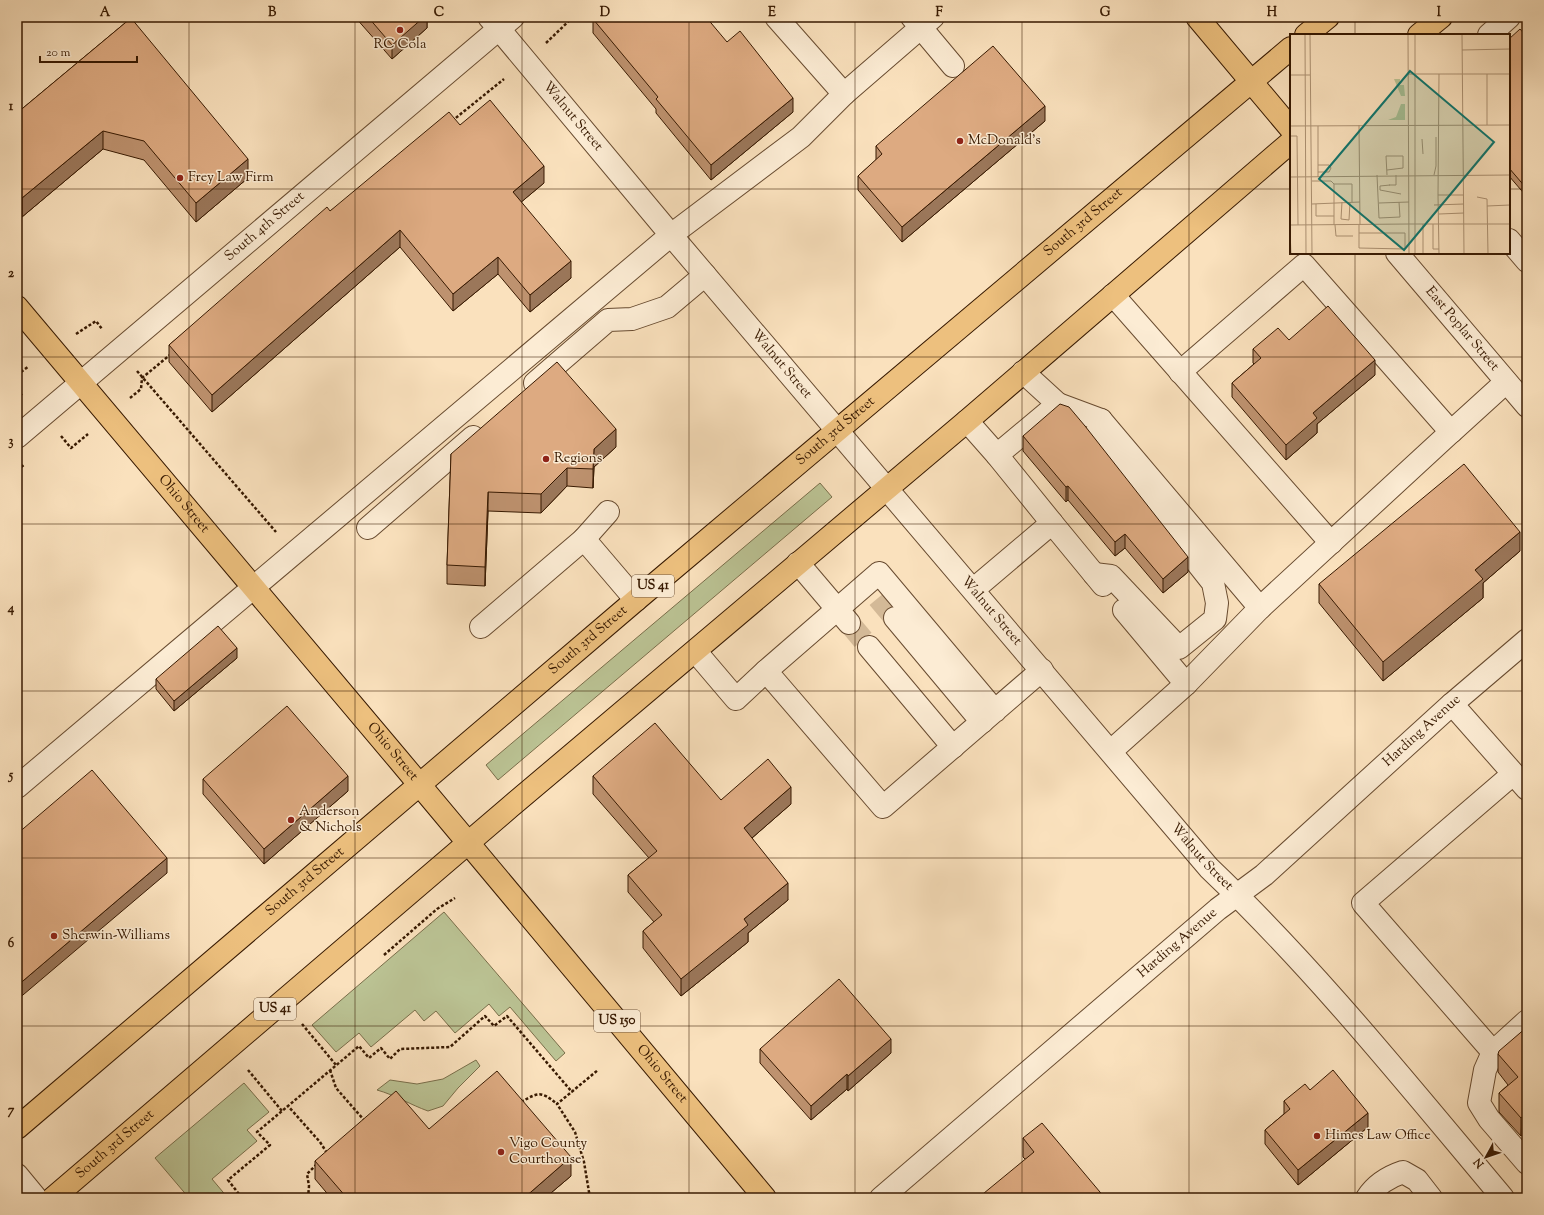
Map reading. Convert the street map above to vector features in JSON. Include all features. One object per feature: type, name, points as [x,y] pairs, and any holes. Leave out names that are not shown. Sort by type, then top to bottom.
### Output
[{"type":"main road","points":[[1307,34],[1328,17]]},
{"type":"main road","points":[[1420,34],[1441,17]]},
{"type":"main road","points":[[1200,18],[1290,128]]},
{"type":"main road","name":"South 3rd Street","points":[[17,1128],[420,786],[636,600],[1290,49]]},
{"type":"main road","name":"South 3rd Street","points":[[53,1198],[468,844],[696,652],[798,563],[967,421],[1290,143]]},
{"type":"main road","name":"Ohio Street","points":[[17,307],[80,384],[253,587],[765,1198]]},
{"type":"street","points":[[776,17],[844,94]]},
{"type":"street","points":[[1490,34],[1509,17]]},
{"type":"street","points":[[17,786],[671,234],[800,137],[922,20],[953,66]]},
{"type":"street","name":"Walnut Street","points":[[501,21],[525,60],[1209,868],[1277,935],[1350,1016],[1503,1198]]},
{"type":"street","name":"South 4th Street","points":[[17,437],[501,21]]},
{"type":"street","points":[[1510,241],[1527,261]]},
{"type":"street","name":"East Poplar Street","points":[[1398,254],[1527,406]]},
{"type":"street","points":[[1180,372],[1304,265],[1451,432]]},
{"type":"street","points":[[518,398],[608,320],[632,319],[666,307],[706,275]]},
{"type":"street","points":[[1113,295],[1331,543]]},
{"type":"street","points":[[1023,372],[1058,404],[1101,420],[1260,608]]},
{"type":"street","points":[[1111,751],[1186,684],[1260,608],[1506,382]]},
{"type":"street","points":[[997,455],[1058,404]]},
{"type":"street","points":[[1094,574],[1111,576],[1179,648],[1214,619],[1217,603],[1213,583],[1096,435],[1101,420]]},
{"type":"street","points":[[967,421],[997,455],[1186,684]]},
{"type":"street","points":[[368,528],[488,424]]},
{"type":"street","points":[[481,627],[584,539],[608,512]]},
{"type":"street","points":[[974,589],[1052,523]]},
{"type":"street","points":[[584,539],[636,600]]},
{"type":"street","points":[[798,563],[843,616]]},
{"type":"street","points":[[696,652],[736,698],[766,671],[843,616],[872,591],[879,573],[988,716]]},
{"type":"street","points":[[895,618],[988,716]]},
{"type":"street","name":"Harding Avenue","points":[[881,1198],[1206,919],[1264,875],[1452,704],[1527,640]]},
{"type":"street","points":[[870,647],[953,747]]},
{"type":"street","points":[[766,671],[883,807],[1042,670]]},
{"type":"street","points":[[1452,704],[1520,782],[1363,903],[1493,1052]]},
{"type":"street","points":[[1527,1021],[1493,1052],[1485,1070],[1479,1103],[1489,1119],[1527,1163]]},
{"type":"street","points":[[1367,1198],[1371,1191],[1389,1177],[1403,1172],[1417,1180],[1432,1198]]},
{"type":"street","points":[[17,1175],[36,1198]]},
{"type":"path","points":[[448,125],[559,32],[573,17]]},
{"type":"path","points":[[17,376],[52,349],[96,321],[142,378],[277,533]]},
{"type":"path","points":[[55,440],[61,436],[71,448],[141,389],[142,378],[173,352]]},
{"type":"path","points":[[17,470],[30,460]]},
{"type":"path","points":[[242,1198],[228,1180],[270,1145],[257,1132],[359,1046],[369,1058],[381,1048],[390,1059],[400,1049],[450,1047],[485,1016],[494,1026],[507,1016],[572,1092]]},
{"type":"path","points":[[302,1024],[336,1065]]},
{"type":"path","points":[[248,1070],[282,1111]]},
{"type":"path","points":[[330,1070],[336,1088],[365,1121]]},
{"type":"path","points":[[558,1104],[598,1070]]},
{"type":"path","points":[[516,1105],[535,1094],[546,1095],[558,1104],[575,1132],[584,1162],[590,1198]]},
{"type":"path","points":[[288,1106],[320,1142],[328,1154],[323,1159]]},
{"type":"path","points":[[308,1198],[308,1174],[318,1164]]},
{"type":"green space","points":[[820,483],[832,497],[498,780],[486,765]]},
{"type":"green space","points":[[444,912],[565,1053],[556,1061],[510,1007],[499,1016],[489,1004],[455,1033],[436,1011],[424,1021],[415,1010],[371,1047],[359,1033],[336,1052],[312,1025]]},
{"type":"green space","points":[[476,1060],[480,1066],[458,1088],[443,1106],[428,1111],[377,1090],[390,1080],[417,1084],[443,1079]]},
{"type":"green space","points":[[244,1083],[269,1112],[247,1130],[257,1141],[212,1179],[228,1198],[189,1198],[155,1158]]},
{"type":"building","points":[[368,17],[424,17],[392,45]]},
{"type":"building","points":[[594,17],[706,17],[727,42],[740,31],[793,98],[711,165],[656,99],[658,97],[593,19]]},
{"type":"building","points":[[131,18],[248,159],[196,203],[144,141],[103,131],[22,198],[17,192],[17,113]]},
{"type":"building","points":[[1520,29],[1527,37],[1527,189],[1510,169],[1510,38]]},
{"type":"building","name":"McDonald's","points":[[993,46],[1045,106],[902,227],[858,176],[882,154],[876,146]]},
{"type":"building","points":[[490,100],[544,166],[513,192],[571,261],[530,295],[498,257],[453,294],[400,230],[212,395],[169,345],[327,207],[330,211],[449,112],[460,125]]},
{"type":"building","points":[[1328,306],[1375,360],[1313,413],[1317,418],[1286,445],[1232,383],[1261,358],[1253,349],[1278,328],[1289,340]]},
{"type":"building","points":[[557,362],[616,429],[594,449],[593,469],[567,468],[541,494],[488,492],[485,567],[447,565],[451,454]]},
{"type":"building","points":[[1060,404],[1069,407],[1085,426],[1188,557],[1163,579],[1125,534],[1115,542],[1068,486],[1066,487],[1023,436]]},
{"type":"building","points":[[1464,464],[1520,532],[1475,570],[1483,579],[1383,662],[1319,584]]},
{"type":"building","points":[[218,626],[237,648],[174,701],[156,679]]},
{"type":"building","points":[[287,706],[348,776],[264,849],[203,779]]},
{"type":"building","points":[[655,723],[721,800],[768,759],[791,787],[744,828],[788,883],[744,919],[748,925],[681,979],[643,931],[662,915],[628,875],[657,851],[593,776]]},
{"type":"building","name":"Sherwin-Williams","points":[[92,770],[167,858],[17,986],[17,834]]},
{"type":"building","points":[[839,979],[891,1039],[848,1076],[847,1074],[811,1106],[760,1049]]},
{"type":"building","points":[[1527,1027],[1527,1112],[1521,1118],[1499,1093],[1518,1077],[1498,1054],[1499,1051]]},
{"type":"building","name":"Himes Law Office","points":[[1333,1070],[1368,1113],[1298,1170],[1265,1130],[1290,1109],[1284,1101],[1305,1084],[1310,1090]]},
{"type":"building","name":"Vigo County Courthouse","points":[[497,1071],[571,1157],[524,1198],[347,1198],[315,1161],[396,1091],[429,1129]]},
{"type":"building","points":[[1042,1123],[1105,1198],[978,1198],[1034,1152],[1023,1138]]},
{"type":"tunnel","points":[[878,598],[895,618]]},
{"type":"tunnel","points":[[849,623],[869,647]]},
{"type":"place","name":"RC Cola","points":[[400,30]]},
{"type":"place","name":"McDonald's","points":[[960,141]]},
{"type":"place","name":"Frey Law Firm","points":[[180,178]]},
{"type":"place","name":"Regions","points":[[546,459]]},
{"type":"place","name":"Anderson & Nichols","points":[[291,820]]},
{"type":"place","name":"Sherwin-Williams","points":[[54,936]]},
{"type":"place","name":"Himes Law Office","points":[[1317,1136]]},
{"type":"place","name":"Vigo County Courthouse","points":[[501,1152]]}]
